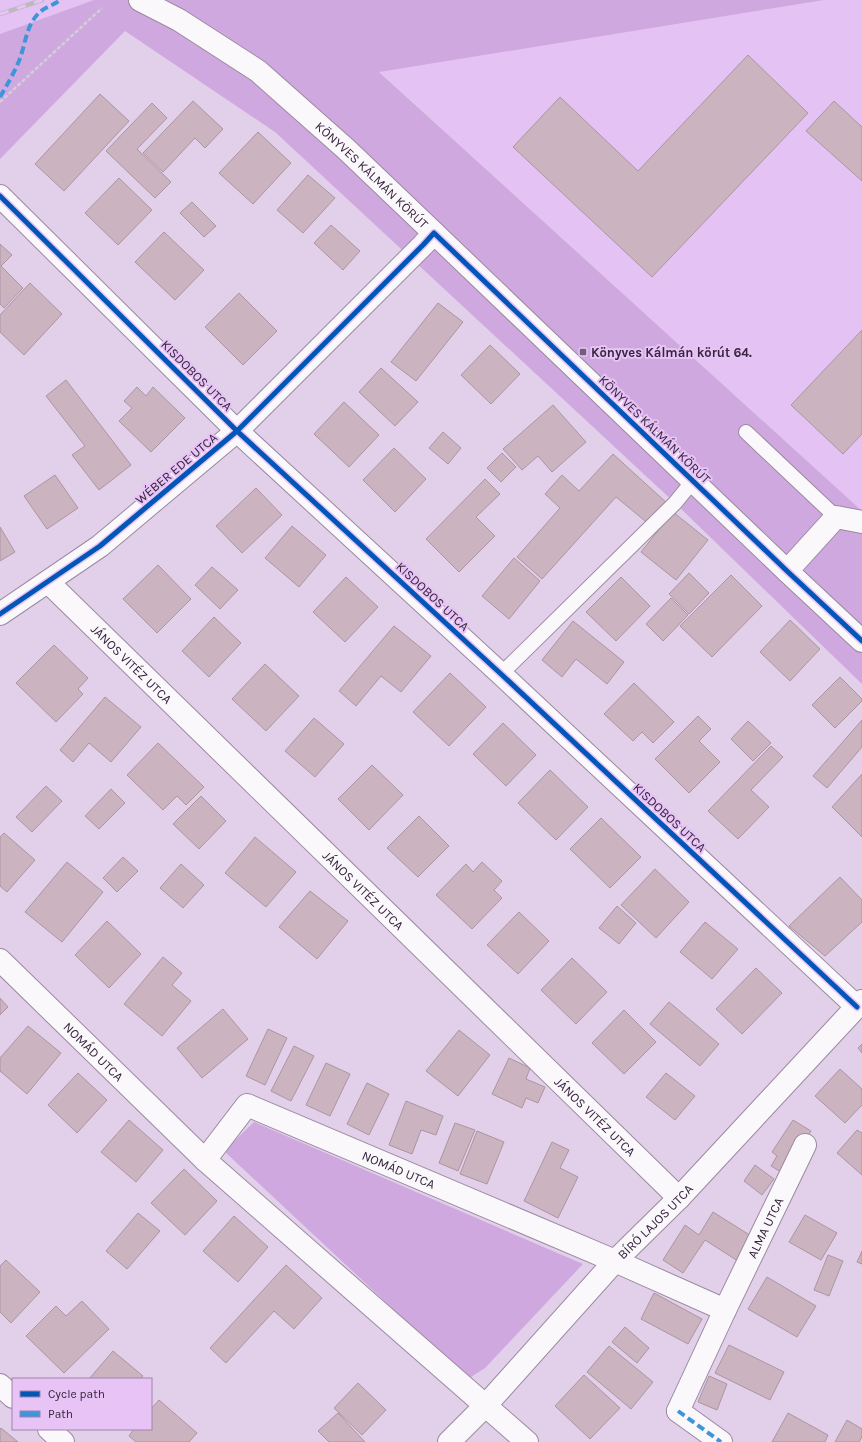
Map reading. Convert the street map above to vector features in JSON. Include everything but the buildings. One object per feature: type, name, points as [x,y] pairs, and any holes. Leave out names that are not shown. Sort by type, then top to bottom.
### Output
[{"type":"street","name":"KÖNYVES KÁLMÁN KÖRÚT","points":[[140,0],[179,20],[258,71],[346,149],[862,641]]},
{"type":"street","name":"KISDOBOS UTCA","points":[[0,196],[237,431],[859,1004]]},
{"type":"street","name":"WÉBER EDE UTCA","points":[[0,614],[100,546],[237,431],[434,233]]},
{"type":"street","points":[[787,571],[836,517],[862,522]]},
{"type":"street","name":"JÁNOS VITÉZ UTCA","points":[[48,582],[678,1198]]},
{"type":"street","name":"NOMÁD UTCA","points":[[0,960],[205,1160],[527,1442]]},
{"type":"street","name":"BÍRÓ LAJOS UTCA","points":[[450,1442],[486,1405],[615,1261],[678,1198],[859,1004]]},
{"type":"street","name":"NOMÁD UTCA","points":[[205,1160],[247,1104],[615,1261]]},
{"type":"street","name":"ALMA UTCA","points":[[721,1442],[678,1411],[805,1144]]},
{"type":"street","points":[[615,1261],[725,1310]]},
{"type":"street","points":[[0,1385],[12,1396]]},
{"type":"street","points":[[50,1430],[63,1442]]},
{"type":"lane","points":[[746,432],[836,517]]},
{"type":"lane","points":[[501,674],[675,503],[694,481]]},
{"type":"path","points":[[0,102],[102,8]]},
{"type":"shaded area","points":[[0,0],[94,0],[0,34]]},
{"type":"shaded area","points":[[94,0],[824,0],[379,72],[862,511],[862,684],[675,503],[275,132],[125,31],[0,159],[0,34]]},
{"type":"shaded area","points":[[824,0],[862,0],[862,511],[379,71]]},
{"type":"shaded area","points":[[254,1122],[583,1264],[485,1368],[468,1379],[224,1151]]},
{"type":"railway","points":[[0,14],[42,0]]},
{"type":"marked path","points":[[0,97],[19,61],[30,25],[33,20],[39,12],[60,0]]},
{"type":"marked path","points":[[678,1411],[721,1442]]},
{"type":"cycle path","points":[[0,196],[237,431],[501,674],[857,1007]]},
{"type":"cycle path","points":[[0,614],[100,546],[237,431],[434,233],[862,641]]},
{"type":"place","name":"Könyves Kálmán körút 64.","points":[[583,352]]}]
